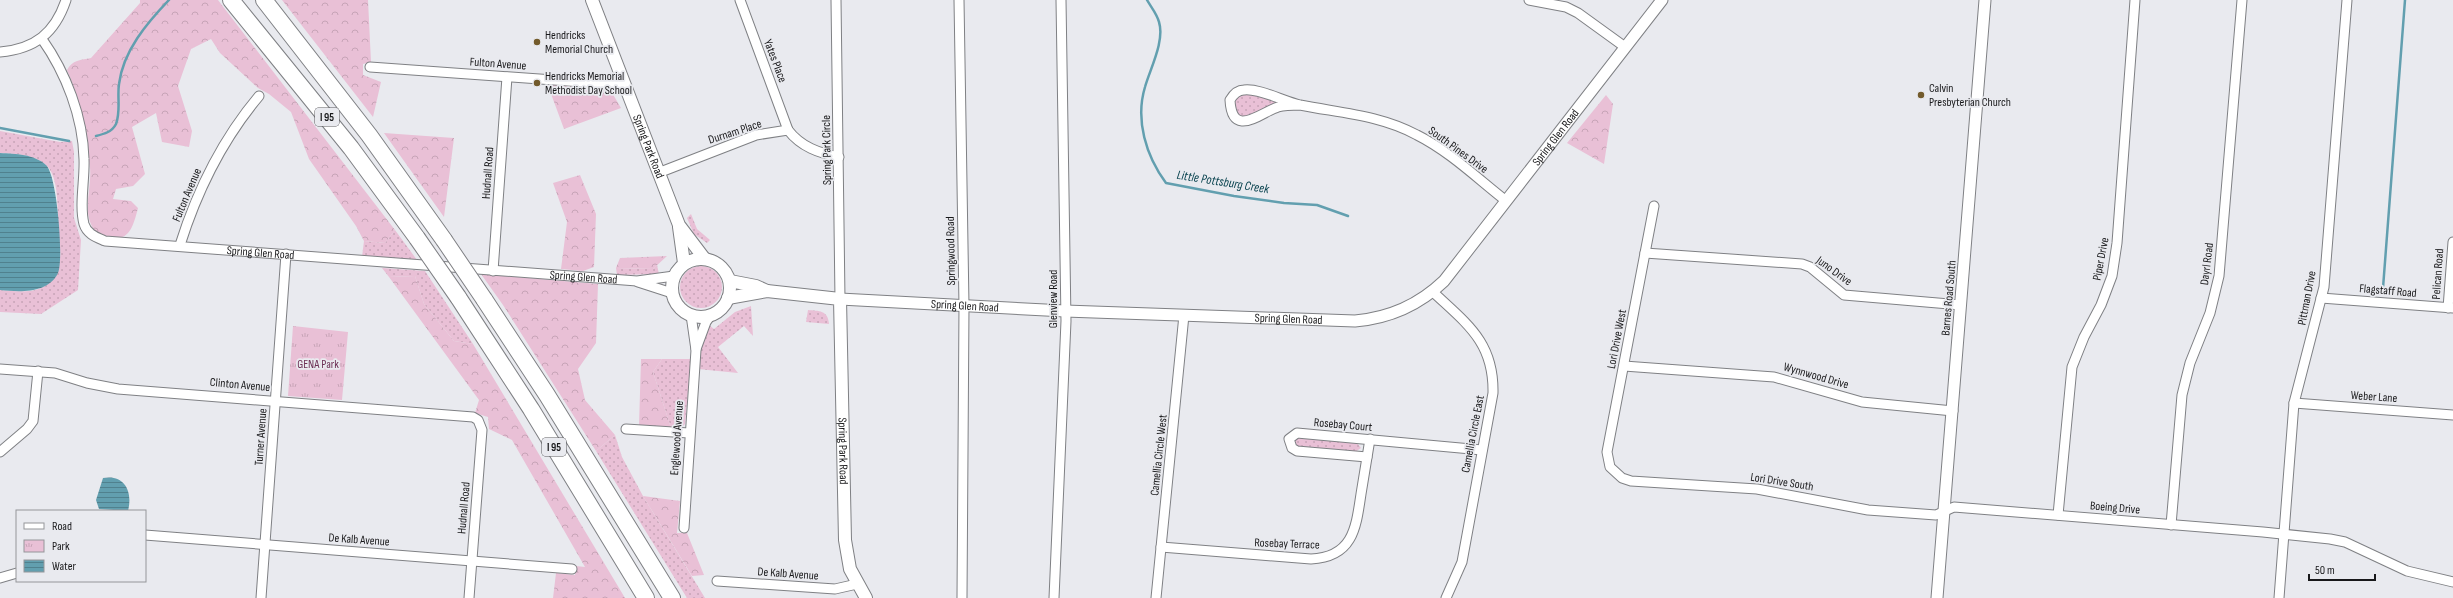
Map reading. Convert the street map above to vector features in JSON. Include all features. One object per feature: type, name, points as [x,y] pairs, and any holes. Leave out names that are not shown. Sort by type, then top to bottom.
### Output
[{"type":"highway","name":"I 95","points":[[231,0],[351,148],[458,297],[531,409],[646,598]]},
{"type":"highway","name":"I 95","points":[[264,0],[369,135],[444,240],[547,395],[672,598]]},
{"type":"main road","name":"Spring Park Road","points":[[592,0],[679,225],[684,263]]},
{"type":"main road","name":"Spring Park Road","points":[[679,225],[704,258]]},
{"type":"main road","points":[[704,258],[720,266],[730,280],[728,298],[723,307],[711,315],[701,317],[691,315],[680,309],[672,294],[674,276],[684,263],[694,259],[704,258]]},
{"type":"main road","name":"Spring Glen Road","points":[[730,280],[756,286],[768,291]]},
{"type":"main road","name":"Spring Glen Road","points":[[728,298],[768,291],[840,299]]},
{"type":"main road","name":"Spring Park Road","points":[[840,299],[846,555],[857,584],[866,598]]},
{"type":"street","points":[[0,52],[22,49],[42,39],[58,20],[66,0]]},
{"type":"street","name":"Yates Place","points":[[740,0],[788,130]]},
{"type":"street","name":"Spring Park Circle","points":[[836,0],[840,299]]},
{"type":"street","name":"Springwood Road","points":[[959,0],[964,306],[962,598]]},
{"type":"street","name":"Glenview Road","points":[[1054,598],[1065,311],[1061,0]]},
{"type":"street","points":[[1529,0],[1566,7],[1578,13],[1625,47]]},
{"type":"street","name":"Spring Glen Road","points":[[840,299],[1065,311],[1370,320],[1401,311],[1433,292],[1444,281],[1505,200],[1662,0]]},
{"type":"street","name":"Barnes Road South","points":[[1938,598],[1985,0]]},
{"type":"street","name":"Piper Drive","points":[[2058,515],[2072,367],[2084,337],[2101,305],[2113,269],[2135,0]]},
{"type":"street","name":"Dayrl Road","points":[[2171,525],[2182,394],[2190,363],[2210,313],[2219,276],[2242,0]]},
{"type":"street","name":"Pittman Drive","points":[[2279,598],[2294,403],[2321,298],[2347,0]]},
{"type":"street","name":"Spring Glen Road","points":[[42,39],[58,62],[69,90],[79,125],[84,158],[83,214],[85,225],[91,235],[105,241],[637,281],[674,276]]},
{"type":"street","name":"Fulton Avenue","points":[[370,68],[624,85]]},
{"type":"street","name":"Hudnall Road","points":[[493,271],[507,77]]},
{"type":"street","name":"South Pines Drive","points":[[1300,105],[1278,107],[1248,122],[1239,121],[1234,117],[1230,100],[1234,93],[1243,89],[1300,105],[1367,116],[1417,134],[1440,149],[1505,200]]},
{"type":"street","name":"Fulton Avenue","points":[[180,246],[202,185],[227,140],[259,96]]},
{"type":"street","points":[[788,130],[803,145],[820,153],[839,157]]},
{"type":"street","name":"Durnam Place","points":[[658,173],[756,135],[788,130]]},
{"type":"street","name":"Lori Drive West","points":[[1616,474],[1610,467],[1607,452],[1654,206]]},
{"type":"street","name":"Pelican Road","points":[[2450,308],[2453,242]]},
{"type":"street","name":"Juno Drive","points":[[1645,253],[1802,264],[1810,267],[1844,295],[1961,305]]},
{"type":"street","name":"Turner Avenue","points":[[261,598],[286,254]]},
{"type":"street","name":"Spring Glen Road","points":[[637,281],[672,294]]},
{"type":"street","name":"Camellia Circle East","points":[[1433,292],[1475,331],[1486,348],[1491,363],[1493,393],[1462,562],[1446,598]]},
{"type":"street","name":"Flagstaff Road","points":[[2321,298],[2450,308]]},
{"type":"street","name":"Englewood Avenue","points":[[684,528],[689,433],[696,350],[691,315]]},
{"type":"street","name":"Englewood Avenue","points":[[696,350],[706,322],[711,315]]},
{"type":"street","name":"Camellia Circle West","points":[[1156,598],[1184,315]]},
{"type":"street","name":"Wynnwood Drive","points":[[1624,366],[1774,377],[1862,402],[1953,411]]},
{"type":"street","name":"Clinton Avenue","points":[[0,369],[55,373],[87,383],[118,389],[467,415],[478,420]]},
{"type":"street","points":[[0,452],[27,429],[32,421],[38,371]]},
{"type":"street","name":"Weber Lane","points":[[2294,403],[2453,415]]},
{"type":"street","name":"Hudnall Road","points":[[469,598],[482,430],[478,420]]},
{"type":"street","points":[[626,429],[689,433]]},
{"type":"street","name":"Rosebay Court","points":[[1367,457],[1297,451],[1292,448],[1289,440],[1296,433],[1482,450]]},
{"type":"street","name":"Rosebay Terrace","points":[[1161,548],[1296,558],[1326,557],[1340,549],[1352,538],[1356,526],[1370,439]]},
{"type":"street","name":"Lori Drive South","points":[[1616,474],[1630,481],[1775,491],[1855,508],[1936,515],[1944,512]]},
{"type":"street","name":"Boeing Drive","points":[[1944,512],[1954,507],[2284,534],[2345,542],[2407,571],[2453,582]]},
{"type":"street","name":"De Kalb Avenue","points":[[146,535],[572,569]]},
{"type":"street","points":[[0,578],[16,572]]},
{"type":"street","name":"De Kalb Avenue","points":[[717,581],[835,590],[857,584]]},
{"type":"green space","points":[[140,0],[218,0],[395,230],[385,243],[364,241],[356,226],[309,159],[291,112],[269,94],[258,88],[220,53],[211,39],[191,49],[178,86],[192,131],[189,147],[162,142],[156,113],[132,127],[145,174],[133,186],[116,189],[113,199],[131,201],[138,208],[133,226],[125,236],[120,238],[113,238],[95,231],[91,224],[88,209],[90,168],[85,130],[76,94],[67,70],[74,62],[91,58],[140,3]]},
{"type":"green space","points":[[282,0],[368,0],[371,62],[363,64],[363,75],[381,82],[373,117]]},
{"type":"green space","points":[[547,83],[611,91],[621,108],[564,129]]},
{"type":"green space","points":[[1248,93],[1279,103],[1250,118],[1240,117],[1234,110],[1235,100],[1242,94]]},
{"type":"green space","points":[[1606,95],[1613,104],[1604,164],[1567,143]]},
{"type":"green space","points":[[0,131],[60,142],[72,141],[74,152],[74,218],[81,240],[78,290],[41,314],[0,312],[0,290],[33,291],[49,282],[54,273],[60,257],[60,252],[57,200],[54,179],[51,171],[41,161],[24,155],[0,153]]},
{"type":"green space","points":[[384,133],[454,138],[444,217]]},
{"type":"green space","points":[[580,175],[596,214],[594,267],[583,271],[561,269],[567,222],[553,183]]},
{"type":"green space","points":[[691,214],[697,229],[710,240],[707,243],[694,234],[687,218]]},
{"type":"green space","points":[[395,230],[417,260],[362,257],[364,241],[385,243]]},
{"type":"green space","points":[[667,256],[653,269],[616,268],[620,258]]},
{"type":"green space","points":[[657,265],[659,274],[617,275],[616,268],[653,269]]},
{"type":"green space","points":[[697,266],[705,266],[713,269],[719,275],[722,287],[719,299],[713,305],[705,308],[697,308],[689,305],[683,299],[680,291],[680,283],[683,275],[689,269]]},
{"type":"green space","points":[[382,268],[425,271],[473,344],[454,341],[424,304],[415,276],[389,277]]},
{"type":"green space","points":[[481,274],[598,284],[596,343],[578,369],[585,400],[615,435],[596,451],[503,305]]},
{"type":"green space","points":[[415,276],[424,304],[454,341],[473,344],[625,598],[553,598],[556,573],[575,575],[576,566],[585,567],[512,440],[489,429],[488,417],[475,413],[479,400],[389,277]]},
{"type":"green space","points":[[751,306],[753,336],[744,326],[718,347],[738,373],[698,369],[701,349],[709,325],[714,329],[735,312]]},
{"type":"green space","points":[[808,310],[819,311],[825,314],[829,324],[806,322]]},
{"type":"green space","name":"GENA Park","points":[[293,326],[348,332],[342,400],[288,396]]},
{"type":"green space","points":[[641,359],[662,359],[653,372],[671,428],[639,426]]},
{"type":"green space","points":[[662,359],[691,359],[685,424],[681,428],[671,428],[653,372]]},
{"type":"green space","points":[[615,435],[622,457],[643,496],[705,598],[687,598],[596,451]]},
{"type":"green space","points":[[1298,438],[1357,443],[1361,448],[1355,452],[1297,446],[1294,442]]},
{"type":"green space","points":[[643,496],[680,501],[677,533],[687,533],[704,575],[692,576]]},
{"type":"water","points":[[0,153],[24,155],[36,159],[46,165],[50,172],[56,200],[60,235],[60,265],[58,273],[53,280],[40,288],[24,291],[0,290]]},
{"type":"water","points":[[111,477],[122,482],[126,486],[129,497],[128,510],[99,509],[96,500],[103,478]]},
{"type":"waterway","points":[[96,136],[110,131],[116,124],[118,114],[119,84],[125,60],[137,38],[152,18],[169,0]]},
{"type":"waterway","name":"Little Pottsburg Creek","points":[[1147,0],[1158,19],[1160,38],[1159,46],[1142,99],[1142,125],[1148,149],[1166,183],[1234,196],[1284,203],[1317,205],[1348,216]]},
{"type":"waterway","points":[[2383,288],[2405,0]]},
{"type":"waterway","points":[[0,128],[69,141]]},
{"type":"place","name":"Hendricks Memorial Church","points":[[537,42]]},
{"type":"place","name":"Hendricks Memorial Methodist Day School","points":[[537,83]]},
{"type":"place","name":"Calvin Presbyterian Church","points":[[1921,95]]}]
